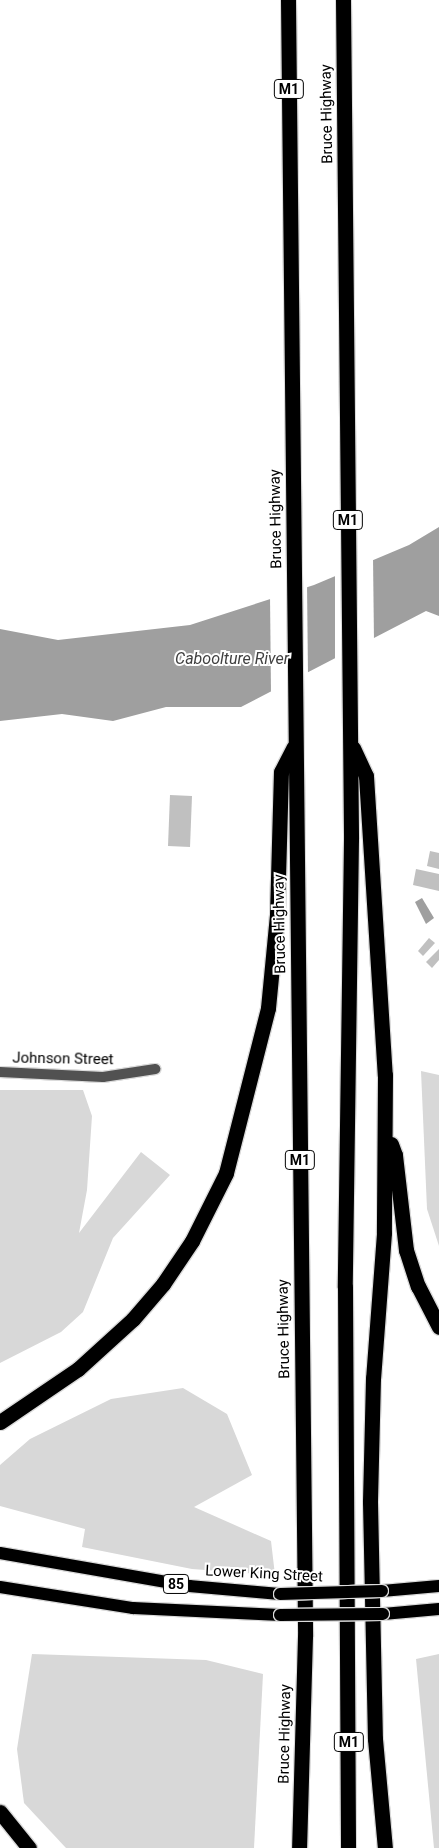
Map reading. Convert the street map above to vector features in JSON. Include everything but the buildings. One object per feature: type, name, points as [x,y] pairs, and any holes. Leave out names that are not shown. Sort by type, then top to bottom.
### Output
[{"type":"highway","name":"Bruce Highway","points":[[288,0],[305,1628],[299,1848]]},
{"type":"highway","name":"Bruce Highway","points":[[343,0],[350,694],[345,1288],[348,1848]]},
{"type":"highway","points":[[350,742],[366,776],[381,974],[386,1131],[370,1502],[375,1740],[385,1848]]},
{"type":"highway","points":[[0,1422],[78,1369],[133,1319],[163,1284],[192,1241],[226,1173],[242,1120],[268,1008],[277,914],[281,772],[295,745]]},
{"type":"highway","points":[[386,1131],[395,1155],[406,1250],[418,1286],[439,1327]]},
{"type":"highway","points":[[0,1812],[29,1848]]},
{"type":"main road","name":"Lower King Street","points":[[0,1553],[189,1586],[280,1594],[382,1591],[439,1586]]},
{"type":"main road","points":[[0,1587],[133,1608],[280,1616],[383,1614],[439,1609]]},
{"type":"street","name":"Johnson Street","points":[[0,1072],[102,1077],[155,1068]]},
{"type":"shaded area","points":[[421,1071],[439,1075],[439,1246],[427,1209]]},
{"type":"shaded area","points":[[0,1090],[83,1090],[92,1116],[87,1190],[79,1233],[141,1152],[170,1175],[113,1238],[83,1312],[61,1332],[0,1363]]},
{"type":"shaded area","points":[[183,1388],[227,1414],[252,1475],[194,1507],[271,1541],[275,1575],[192,1569],[82,1547],[85,1529],[0,1506],[0,1465],[30,1439],[111,1399]]},
{"type":"shaded area","points":[[32,1654],[206,1660],[263,1674],[254,1848],[66,1848],[24,1803],[17,1749]]},
{"type":"shaded area","points":[[439,1654],[439,1848],[434,1848],[416,1659]]},
{"type":"water","name":"Caboolture River","points":[[439,527],[439,616],[426,611],[241,707],[166,707],[113,721],[62,714],[0,721],[0,629],[58,640],[190,625],[314,585],[409,545]]},
{"type":"water","points":[[422,898],[434,918],[426,924],[415,902]]},
{"type":"pier","points":[[373,558],[374,641],[335,661],[335,573]]},
{"type":"pier","points":[[307,584],[308,675],[271,694],[270,596]]}]
